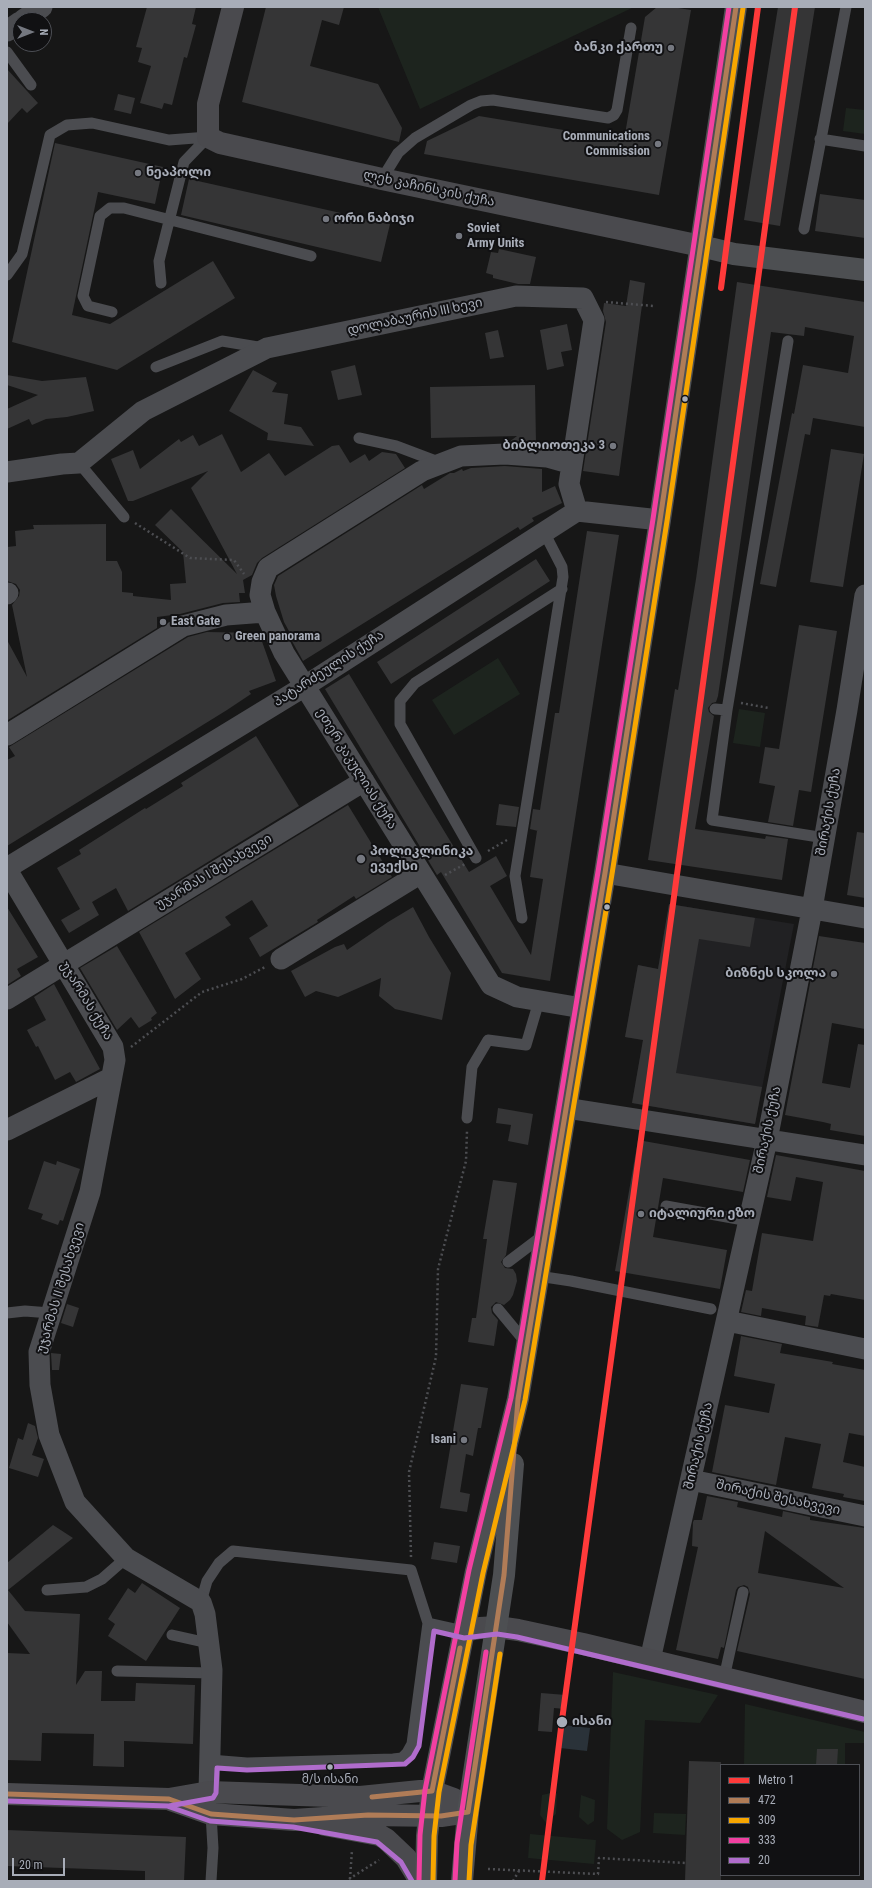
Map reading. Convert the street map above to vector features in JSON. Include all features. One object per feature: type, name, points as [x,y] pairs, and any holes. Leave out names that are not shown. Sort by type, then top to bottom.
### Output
[{"type":"main road","points":[[208,137],[208,104],[233,7]]},
{"type":"main road","points":[[426,1881],[429,1816],[432,1791],[476,1571],[518,1399],[605,873],[660,520],[736,7]]},
{"type":"main road","name":"ლეხ კაჩინსკის ქუჩა","points":[[208,137],[220,143],[382,180],[734,254],[865,270]]},
{"type":"main road","points":[[462,1881],[468,1812],[504,1575],[518,1399]]},
{"type":"main road","points":[[464,1631],[497,1627],[518,1630],[576,1642],[865,1712]]},
{"type":"main road","points":[[7,1794],[169,1800],[209,1792],[360,1798],[432,1791],[454,1799],[468,1812]]},
{"type":"main road","points":[[169,1800],[211,1814],[294,1820],[379,1835],[386,1839],[406,1858],[420,1881]]},
{"type":"main road","points":[[294,1820],[368,1814],[429,1816],[468,1812]]},
{"type":"street","name":"დოლაბაურის III ხევი","points":[[71,464],[143,411],[267,348],[516,296],[583,298]]},
{"type":"street","points":[[583,298],[594,320],[569,484],[576,511],[660,520]]},
{"type":"street","points":[[7,735],[183,626],[262,604],[262,582],[268,568],[422,471],[461,456],[505,454],[547,457],[572,464]]},
{"type":"street","points":[[7,472],[71,464]]},
{"type":"street","name":"პატარძეულის ქუჩა","points":[[7,869],[304,686],[576,511]]},
{"type":"street","name":"შირაქის ქუჩა","points":[[650,1660],[691,1480],[719,1315],[749,1221],[767,1140],[825,838],[856,711],[865,595]]},
{"type":"street","name":"ეთერ კაკულიას ქუჩა","points":[[262,604],[284,653],[491,985],[517,997],[582,1008]]},
{"type":"street","name":"უჯარმას I შესახვევი","points":[[7,999],[364,781]]},
{"type":"street","name":"უჯარმას ქუჩა","points":[[7,869],[113,1047],[113,1069]]},
{"type":"street","points":[[281,959],[421,873]]},
{"type":"street","points":[[605,873],[865,918]]},
{"type":"street","points":[[7,1130],[113,1069]]},
{"type":"street","name":"უჯარმას II შესახვევი","points":[[113,1069],[90,1192],[50,1313],[39,1352],[40,1385],[49,1435],[74,1502],[126,1558],[201,1602]]},
{"type":"street","points":[[566,1108],[865,1155]]},
{"type":"street","points":[[719,1315],[865,1349]]},
{"type":"street","name":"შირაქის შესახვევი","points":[[691,1480],[865,1516]]},
{"type":"street","points":[[201,1602],[212,1673],[209,1792]]},
{"type":"lane","points":[[804,229],[846,7]]},
{"type":"lane","points":[[382,180],[398,153],[415,138],[471,105],[481,101],[493,100],[608,118],[614,115],[617,110],[631,28]]},
{"type":"lane","points":[[7,52],[31,85]]},
{"type":"lane","points":[[7,275],[22,254],[50,135],[67,125],[92,122],[169,140],[208,137]]},
{"type":"lane","points":[[162,283],[159,262],[184,162],[208,137]]},
{"type":"lane","points":[[820,139],[865,146]]},
{"type":"lane","points":[[112,312],[88,306],[82,296],[100,216],[110,208],[124,208],[311,256]]},
{"type":"lane","points":[[156,366],[222,341],[267,348]]},
{"type":"lane","points":[[788,341],[727,710],[712,820],[825,838]]},
{"type":"lane","points":[[359,438],[396,446],[442,463]]},
{"type":"lane","points":[[71,464],[124,517]]},
{"type":"lane","points":[[522,918],[515,876],[562,589],[562,567],[544,532]]},
{"type":"lane","points":[[476,858],[400,724],[400,701],[415,683],[562,589]]},
{"type":"lane","points":[[715,709],[727,710]]},
{"type":"lane","points":[[467,1118],[472,1067],[488,1040],[526,1045],[539,1001]]},
{"type":"lane","points":[[666,1206],[749,1221]]},
{"type":"lane","points":[[508,1262],[545,1234]]},
{"type":"lane","points":[[538,1276],[571,1281],[719,1315]]},
{"type":"lane","points":[[498,1309],[527,1344]]},
{"type":"lane","points":[[7,1313],[25,1311],[50,1313]]},
{"type":"lane","points":[[201,1602],[207,1581],[219,1563],[233,1552],[411,1570],[428,1623],[412,1744],[402,1758],[247,1763],[210,1760]]},
{"type":"lane","points":[[47,1590],[86,1587],[102,1579],[126,1558]]},
{"type":"lane","points":[[724,1678],[743,1592]]},
{"type":"lane","points":[[428,1623],[464,1631]]},
{"type":"lane","points":[[172,1635],[208,1643]]},
{"type":"lane","points":[[116,1671],[212,1673]]},
{"type":"lane","points":[[211,1814],[213,1848],[211,1881]]},
{"type":"path","points":[[583,298],[654,306]]},
{"type":"path","points":[[124,517],[190,558],[234,560],[262,604]]},
{"type":"path","points":[[736,702],[769,708]]},
{"type":"path","points":[[113,1069],[202,992],[242,979],[281,959]]},
{"type":"path","points":[[411,1570],[410,1472],[436,1357],[438,1269],[466,1161],[467,1118]]},
{"type":"path","points":[[350,1879],[352,1850]]},
{"type":"path","points":[[488,1869],[598,1874],[599,1858],[685,1863]]},
{"type":"path","points":[[350,1879],[379,1860]]},
{"type":"path","points":[[513,1881],[519,1871]]},
{"type":"path","points":[[350,1879],[354,1881]]},
{"type":"shaded area","points":[[378,7],[634,7],[420,109]]},
{"type":"shaded area","points":[[846,108],[865,110],[865,134],[843,131]]},
{"type":"shaded area","points":[[498,658],[520,694],[454,735],[432,700]]},
{"type":"shaded area","points":[[739,709],[765,713],[760,747],[733,743]]},
{"type":"shaded area","points":[[669,904],[794,924],[755,1124],[632,1103],[643,1040],[625,1037],[638,965],[658,969]]},
{"type":"shaded area","points":[[613,1672],[718,1695],[700,1723],[645,1720],[640,1832],[622,1840],[607,1829]]},
{"type":"shaded area","points":[[745,1704],[865,1732],[865,1743],[845,1743],[845,1764],[744,1764]]},
{"type":"shaded area","points":[[563,1725],[590,1728],[587,1751],[560,1748]]},
{"type":"shaded area","points":[[555,1792],[557,1794],[556,1814],[546,1823],[540,1815],[542,1795]]},
{"type":"shaded area","points":[[581,1795],[595,1800],[594,1821],[588,1825],[579,1817]]},
{"type":"shaded area","points":[[654,1813],[686,1814],[685,1835],[653,1833]]},
{"type":"shaded area","points":[[530,1834],[596,1840],[594,1864],[528,1858]]},
{"type":"building","points":[[147,7],[196,7],[192,24],[196,25],[187,58],[184,57],[172,105],[164,103],[162,109],[140,103],[151,66],[138,62],[142,48],[136,47]]},
{"type":"building","points":[[266,7],[344,7],[339,25],[322,20],[310,66],[378,84],[402,128],[399,142],[242,102]]},
{"type":"building","points":[[657,7],[672,7],[691,10],[659,195],[424,154],[427,141],[479,116],[624,140],[645,17]]},
{"type":"building","points":[[778,7],[815,7],[780,226],[744,220]]},
{"type":"building","points":[[7,69],[38,103],[27,113],[22,108],[7,124]]},
{"type":"building","points":[[118,94],[135,98],[131,114],[114,110]]},
{"type":"building","points":[[55,143],[163,167],[155,204],[98,192],[72,315],[110,324],[213,261],[235,298],[117,370],[12,342]]},
{"type":"building","points":[[189,179],[390,224],[381,262],[181,215]]},
{"type":"building","points":[[820,194],[865,200],[865,238],[815,231]]},
{"type":"building","points":[[499,249],[536,257],[530,284],[518,284],[493,278],[493,275],[486,273],[491,252],[498,253]]},
{"type":"building","points":[[630,280],[645,283],[619,476],[583,471],[606,322],[603,311],[604,303],[626,306]]},
{"type":"building","points":[[737,282],[865,302],[865,427],[813,418],[810,435],[805,434],[776,587],[760,584],[792,413],[794,414],[803,365],[848,373],[854,336],[805,327],[804,336],[771,332],[718,696],[716,702],[712,703],[708,708],[709,712],[714,716],[695,829],[765,839],[766,836],[788,839],[782,880],[648,860],[675,689],[678,690],[696,579]]},
{"type":"building","points":[[567,324],[572,350],[561,352],[564,366],[547,370],[540,330]]},
{"type":"building","points":[[498,330],[504,357],[490,359],[485,333]]},
{"type":"building","points":[[355,365],[362,395],[338,400],[331,371]]},
{"type":"building","points":[[253,370],[277,383],[272,392],[288,394],[284,424],[301,427],[314,446],[267,440],[268,433],[229,411]]},
{"type":"building","points":[[7,375],[42,381],[86,377],[94,411],[67,417],[46,419],[32,425],[29,419],[7,429],[7,409],[38,395],[7,385]]},
{"type":"building","points":[[535,385],[536,444],[509,442],[517,436],[431,438],[430,387]]},
{"type":"building","points":[[222,434],[241,472],[269,453],[285,476],[332,446],[339,445],[350,463],[365,454],[369,461],[382,452],[396,454],[405,468],[262,558],[257,563],[252,575],[243,580],[245,593],[239,593],[240,602],[223,603],[180,614],[157,617],[157,628],[8,720],[7,640],[27,677],[12,605],[19,596],[20,590],[16,584],[7,581],[7,547],[16,546],[15,531],[34,529],[33,525],[106,524],[106,561],[117,561],[122,572],[122,592],[133,593],[133,596],[171,600],[170,584],[186,583],[183,552],[155,525],[171,509],[237,574],[191,488],[208,471],[133,501],[128,501],[111,459],[133,450],[140,469],[179,439],[181,442],[193,435],[199,446]]},
{"type":"building","points":[[831,449],[864,454],[843,587],[810,582]]},
{"type":"building","points":[[505,466],[542,469],[542,492],[555,486],[562,503],[532,518],[534,521],[520,530],[518,527],[303,661],[288,634],[290,633],[284,622],[276,596],[274,585],[278,576],[422,485],[424,489],[450,473],[454,473],[462,469],[463,471],[471,468]]},
{"type":"building","points":[[587,531],[619,535],[550,981],[502,973],[441,872],[437,875],[325,689],[349,674],[469,872],[496,856],[507,876],[490,886],[531,955],[543,879],[530,877],[538,831],[530,829],[533,809],[540,810],[555,713],[559,713]]},
{"type":"building","points":[[536,559],[550,581],[391,684],[377,662]]},
{"type":"building","points":[[799,625],[837,631],[811,792],[799,790],[793,826],[768,822],[775,786],[759,783],[765,747],[779,749]]},
{"type":"building","points":[[207,632],[259,633],[276,681],[249,691],[251,694],[227,710],[7,846],[7,760],[15,756],[9,747],[188,637]]},
{"type":"building","points":[[256,736],[299,806],[128,911],[116,888],[92,902],[99,915],[69,933],[61,920],[80,909],[57,868],[81,854],[79,850],[183,786],[181,783]]},
{"type":"building","points":[[499,804],[519,807],[516,827],[496,825]]},
{"type":"building","points":[[348,805],[392,877],[356,899],[354,896],[317,920],[318,922],[260,957],[249,938],[268,926],[252,900],[225,917],[231,925],[185,953],[201,979],[175,999],[139,932]]},
{"type":"building","points":[[857,832],[865,833],[865,898],[847,895]]},
{"type":"building","points":[[669,904],[755,918],[750,947],[699,939],[676,1073],[762,1087],[755,1124],[632,1103],[643,1040],[625,1037],[638,965],[658,969]]},
{"type":"building","points":[[7,907],[38,957],[17,969],[21,976],[7,985]]},
{"type":"building","points":[[413,907],[451,973],[442,1020],[395,1009],[379,996],[381,978],[338,997],[316,991],[305,997],[291,971],[335,947],[344,944],[347,950]]},
{"type":"building","points":[[819,936],[865,943],[865,1029],[832,1023],[822,1083],[850,1088],[858,1044],[865,1045],[865,1136],[830,1130],[831,1124],[785,1115]]},
{"type":"building","points":[[117,946],[157,1013],[151,1018],[152,1020],[139,1028],[131,1017],[117,1030],[80,968]]},
{"type":"building","points":[[54,984],[100,1069],[76,1082],[70,1072],[55,1080],[38,1046],[36,1047],[27,1030],[46,1020],[34,997]]},
{"type":"building","points":[[498,1108],[533,1114],[528,1145],[508,1141],[511,1125],[496,1123]]},
{"type":"building","name":"იტალიური ეზო","points":[[638,1140],[750,1160],[743,1192],[663,1178],[653,1237],[727,1250],[720,1289],[615,1271]]},
{"type":"building","points":[[776,1155],[865,1171],[865,1300],[831,1294],[830,1296],[824,1295],[818,1327],[805,1325],[806,1316],[762,1308],[761,1316],[741,1312],[746,1290],[752,1291],[762,1233],[813,1241],[823,1182],[796,1177],[791,1201],[767,1197]]},
{"type":"building","points":[[44,1161],[56,1165],[57,1161],[80,1169],[63,1221],[60,1220],[58,1225],[41,1219],[43,1214],[28,1209]]},
{"type":"building","points":[[493,1180],[517,1183],[506,1255],[501,1262],[505,1268],[513,1269],[516,1274],[517,1281],[510,1300],[504,1305],[496,1302],[491,1307],[492,1313],[498,1320],[494,1346],[468,1342],[472,1318],[476,1318],[487,1239],[483,1239]]},
{"type":"building","points":[[67,1304],[79,1308],[73,1327],[61,1323]]},
{"type":"building","points":[[741,1336],[782,1344],[780,1353],[833,1362],[832,1364],[865,1370],[865,1436],[849,1433],[843,1462],[865,1467],[865,1501],[843,1497],[844,1494],[812,1488],[821,1444],[785,1437],[776,1485],[712,1472],[725,1405],[769,1413],[775,1384],[734,1376]]},
{"type":"building","points":[[51,1353],[61,1354],[59,1370],[52,1370]]},
{"type":"building","points":[[461,1384],[488,1388],[481,1428],[478,1428],[473,1456],[466,1454],[460,1492],[470,1494],[467,1512],[440,1508]]},
{"type":"building","points":[[28,1423],[35,1426],[38,1438],[32,1455],[44,1459],[38,1477],[9,1468],[18,1438],[23,1440]]},
{"type":"building","points":[[707,1496],[738,1502],[737,1507],[782,1517],[783,1511],[810,1517],[810,1520],[865,1528],[865,1679],[737,1651],[750,1594],[748,1587],[744,1585],[738,1587],[736,1590],[724,1648],[721,1647],[718,1659],[676,1650],[698,1547],[692,1546],[693,1522],[694,1520],[702,1520]],"holes":[[[765,1531],[844,1588],[758,1573]]]},
{"type":"building","points":[[53,1525],[73,1538],[8,1590],[25,1611],[80,1614],[76,1685],[85,1671],[102,1671],[101,1701],[135,1701],[136,1683],[195,1685],[193,1744],[124,1741],[124,1767],[93,1766],[94,1734],[42,1733],[41,1761],[7,1760],[7,1653],[30,1654],[7,1622],[7,1563]]},
{"type":"building","points":[[434,1542],[460,1546],[457,1563],[431,1559]]},
{"type":"building","points":[[142,1583],[180,1608],[146,1661],[108,1636],[115,1624],[108,1619],[128,1588],[135,1593]]},
{"type":"building","points":[[541,1693],[566,1695],[565,1709],[554,1708],[552,1732],[538,1731]]},
{"type":"building","points":[[817,1749],[838,1749],[837,1764],[816,1764]]},
{"type":"building","points":[[689,1761],[721,1762],[721,1881],[685,1881]]},
{"type":"building","points":[[7,1830],[186,1837],[184,1881],[145,1881],[145,1871],[7,1866]]},
{"type":"metro line","name":"1","points":[[721,288],[758,7]]},
{"type":"metro line","name":"1","points":[[542,1881],[562,1720],[795,7]]},
{"type":"transit line","name":"333","points":[[419,1881],[420,1835],[425,1790],[469,1570],[511,1398],[598,872],[653,519],[729,7]]},
{"type":"transit line","name":"472","points":[[7,1794],[169,1799],[211,1814],[294,1820],[368,1815],[441,1816],[468,1812],[504,1575],[518,1399],[605,873],[660,520],[736,7]]},
{"type":"transit line","name":"309","points":[[433,1881],[434,1836],[439,1792],[483,1573],[525,1400],[612,874],[667,521],[743,8]]},
{"type":"transit line","name":"20","points":[[7,1801],[169,1806],[213,1798],[216,1793],[217,1768],[247,1770],[405,1764],[413,1757],[419,1746],[434,1631],[464,1638],[497,1634],[517,1637],[863,1719]]},
{"type":"transit line","name":"472","points":[[372,1797],[432,1791],[460,1648]]},
{"type":"transit line","name":"333","points":[[455,1881],[457,1843],[486,1652]]},
{"type":"transit line","name":"309","points":[[469,1881],[471,1845],[500,1654]]},
{"type":"transit line","name":"20","points":[[167,1806],[210,1821],[293,1827],[377,1842],[401,1862],[412,1881]]},
{"type":"place","name":"ბანკი ქართუ","points":[[671,48]]},
{"type":"place","name":"Communications Commission","points":[[658,144]]},
{"type":"place","name":"ნეაპოლი","points":[[138,173]]},
{"type":"place","name":"ორი ნაბიჯი","points":[[326,219]]},
{"type":"place","name":"Soviet Army Units","points":[[459,236]]},
{"type":"place","name":"ბიბლიოთეკა 3","points":[[613,446]]},
{"type":"place","name":"East Gate","points":[[163,622]]},
{"type":"place","name":"Green panorama","points":[[227,637]]},
{"type":"place","name":"პოლიკლინიკა ევექსი","points":[[361,859]]},
{"type":"place","name":"ბიზნეს სკოლა","points":[[834,974]]},
{"type":"place","name":"იტალიური ეზო","points":[[641,1214]]},
{"type":"place","name":"Isani","points":[[464,1440]]},
{"type":"place","name":"ისანი","points":[[562,1722]]},
{"type":"place","name":"მ/ს ისანი","points":[[330,1767]]}]
